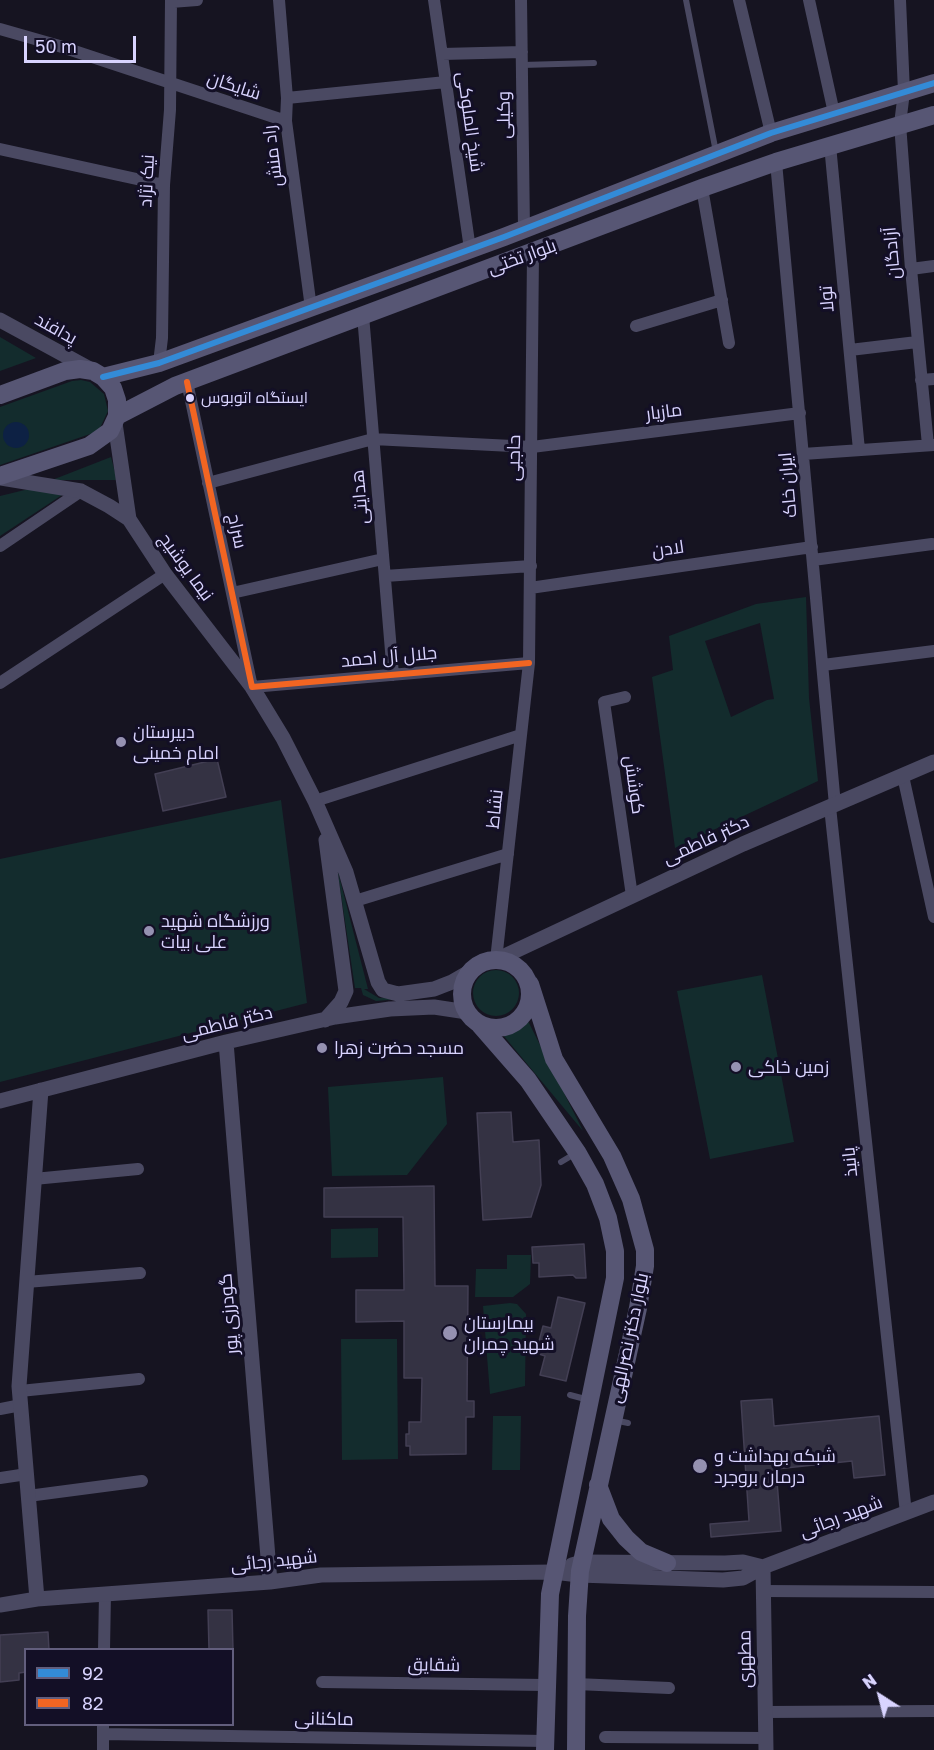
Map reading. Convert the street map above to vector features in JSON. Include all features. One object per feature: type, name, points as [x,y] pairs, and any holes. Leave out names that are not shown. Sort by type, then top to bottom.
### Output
[{"type":"main road","name":"بلوار تختی","points":[[0,395],[65,371],[80,369],[98,374],[159,363],[524,229],[771,133],[934,83]]},
{"type":"main road","name":"بلوار تختی","points":[[0,477],[89,446],[110,431],[116,420],[166,390],[702,188],[830,145],[934,115]]},
{"type":"main road","points":[[470,249],[474,275]]},
{"type":"main road","points":[[98,374],[113,388],[117,400],[116,420]]},
{"type":"main road","points":[[496,960],[513,964],[520,969],[530,984],[530,1002],[522,1018],[515,1024],[497,1029],[473,1019],[462,995],[463,986],[471,971],[483,963],[496,960]]},
{"type":"main road","name":"بلوار دکتر نصرالهی","points":[[530,984],[554,1059],[612,1156],[631,1199],[645,1250],[645,1266],[620,1421],[598,1485],[580,1569],[576,1744]]},
{"type":"main road","name":"بلوار دکتر نصرالهی","points":[[473,1019],[528,1080],[577,1152],[595,1184],[608,1218],[615,1251],[615,1278],[553,1572],[548,1616],[545,1746]]},
{"type":"main road","points":[[577,1152],[602,1139]]},
{"type":"main road","points":[[598,1485],[611,1519],[626,1538],[641,1552],[667,1563]]},
{"type":"main road","points":[[545,1746],[576,1744]]},
{"type":"street","points":[[171,1],[196,0]]},
{"type":"street","name":"راد منش","points":[[279,0],[287,98],[286,121],[311,308]]},
{"type":"street","name":"شیخ الملوکی","points":[[434,0],[470,249]]},
{"type":"street","name":"وکیلی","points":[[521,0],[524,229]]},
{"type":"street","points":[[739,0],[771,133]]},
{"type":"street","points":[[809,0],[834,113]]},
{"type":"street","name":"آزادگان","points":[[803,454],[931,445],[928,380],[917,342],[900,124],[904,92],[900,0]]},
{"type":"street","name":"نیک نژاد","points":[[159,363],[162,338],[164,185],[170,83],[171,1]]},
{"type":"street","name":"شایگان","points":[[0,29],[57,45],[286,121]]},
{"type":"street","points":[[442,54],[522,59]]},
{"type":"street","points":[[287,98],[446,82]]},
{"type":"street","name":"تولا","points":[[830,145],[859,450]]},
{"type":"street","points":[[0,149],[164,185]]},
{"type":"street","name":"ایران خاک","points":[[776,162],[823,665],[833,806]]},
{"type":"street","points":[[702,188],[729,343]]},
{"type":"street","name":"حاجبی","points":[[529,663],[533,253]]},
{"type":"street","points":[[911,269],[934,266]]},
{"type":"street","points":[[636,326],[722,300]]},
{"type":"street","name":"هدایتی","points":[[363,315],[393,675]]},
{"type":"street","name":"پدافند","points":[[0,320],[98,374]]},
{"type":"street","points":[[849,350],[917,342]]},
{"type":"street","name":"سراج","points":[[187,382],[252,687]]},
{"type":"street","name":"مازیار","points":[[208,483],[373,439],[532,447],[800,413]]},
{"type":"street","name":"نیما یوشیج","points":[[116,420],[129,519]]},
{"type":"street","name":"نیما یوشیج","points":[[0,477],[81,491],[129,519],[165,574],[252,687],[283,738],[315,801],[346,872],[378,982],[383,990],[398,994],[434,989],[471,971]]},
{"type":"street","points":[[0,546],[81,491]]},
{"type":"street","points":[[813,560],[932,544]]},
{"type":"street","name":"لادن","points":[[530,588],[812,547]]},
{"type":"street","points":[[232,593],[383,559]]},
{"type":"street","points":[[385,576],[531,566]]},
{"type":"street","points":[[0,683],[165,574]]},
{"type":"street","points":[[823,665],[934,651]]},
{"type":"street","name":"جلال آل احمد","points":[[252,687],[529,663]]},
{"type":"street","name":"نشاط","points":[[496,960],[529,663]]},
{"type":"street","name":"کوشش","points":[[625,697],[604,702],[632,896]]},
{"type":"street","points":[[315,801],[521,735]]},
{"type":"street","name":"دکتر فاطمی","points":[[496,960],[744,844],[934,762]]},
{"type":"street","points":[[903,776],[934,917]]},
{"type":"street","name":"پانیذ","points":[[833,806],[906,1513]]},
{"type":"street","name":"نیما یوشیج","points":[[324,822],[346,991],[341,1002],[325,1020]]},
{"type":"street","points":[[355,901],[508,854]]},
{"type":"street","name":"دکتر فاطمی","points":[[0,1101],[226,1042],[325,1020],[390,1009],[434,1008],[473,1019]]},
{"type":"street","name":"گودرزی پور","points":[[226,1042],[270,1582]]},
{"type":"street","points":[[37,1599],[20,1398],[40,1090]]},
{"type":"street","points":[[34,1179],[138,1169]]},
{"type":"street","points":[[26,1282],[140,1273]]},
{"type":"street","points":[[0,1408],[20,1398],[139,1379]]},
{"type":"street","points":[[0,1478],[27,1474]]},
{"type":"street","points":[[28,1496],[142,1481]]},
{"type":"street","name":"شهید رجائی","points":[[580,1569],[723,1580],[743,1578],[763,1568],[934,1502]]},
{"type":"street","name":"شهید رجائی","points":[[0,1605],[37,1599],[270,1582],[321,1575],[553,1572],[667,1563],[743,1562],[763,1568]]},
{"type":"street","name":"مطهری","points":[[763,1568],[766,1744]]},
{"type":"street","points":[[763,1591],[934,1592]]},
{"type":"street","points":[[104,1648],[105,1594]]},
{"type":"street","name":"شقایق","points":[[322,1682],[546,1685]]},
{"type":"street","points":[[576,1684],[669,1688]]},
{"type":"street","points":[[766,1712],[934,1711]]},
{"type":"street","points":[[103,1729],[103,1750]]},
{"type":"street","name":"ماکنانی","points":[[103,1729],[545,1746]]},
{"type":"street","points":[[605,1737],[766,1744]]},
{"type":"lane","points":[[686,0],[717,154]]},
{"type":"lane","points":[[522,59],[594,63]]},
{"type":"lane","points":[[561,1162],[577,1152]]},
{"type":"lane","points":[[570,1395],[590,1400]]},
{"type":"green space","points":[[0,337],[36,358],[0,371]]},
{"type":"green space","points":[[72,381],[90,382],[104,394],[108,411],[100,428],[93,433],[0,465],[0,407]]},
{"type":"green space","points":[[111,457],[117,480],[52,480]]},
{"type":"green space","points":[[37,487],[62,495],[0,536],[0,496]]},
{"type":"green space","points":[[806,597],[809,698],[818,781],[675,848],[652,677],[673,670],[669,636],[756,604]],"holes":[[[760,623],[774,699],[731,717],[705,641]]]},
{"type":"green space","name":"ورزشگاه شهید علی بیات","points":[[281,800],[307,1003],[0,1082],[0,859]]},
{"type":"green space","points":[[337,868],[368,989],[364,989],[379,998],[435,996],[376,1001],[363,995],[361,988],[355,988]]},
{"type":"green space","points":[[496,970],[512,977],[519,993],[512,1009],[496,1016],[480,1009],[473,993],[480,977]]},
{"type":"green space","name":"زمین خاکی","points":[[762,975],[794,1142],[710,1159],[677,991]]},
{"type":"green space","points":[[528,1021],[583,1131],[503,1035]]},
{"type":"green space","points":[[443,1077],[447,1124],[407,1175],[332,1176],[328,1087]]},
{"type":"green space","points":[[378,1228],[378,1257],[331,1258],[331,1229]]},
{"type":"green space","points":[[507,1255],[531,1255],[530,1284],[513,1297],[475,1297],[476,1269],[507,1269]]},
{"type":"green space","points":[[517,1304],[526,1314],[525,1386],[490,1394],[483,1306]]},
{"type":"green space","points":[[341,1339],[397,1339],[398,1459],[342,1460]]},
{"type":"green space","points":[[493,1416],[521,1416],[520,1470],[492,1470]]},
{"type":"water","points":[[16,422],[25,426],[29,435],[25,444],[16,448],[7,444],[3,435],[7,426]]},
{"type":"building","points":[[217,759],[226,797],[163,811],[155,774]]},
{"type":"building","points":[[511,1112],[513,1142],[539,1140],[541,1185],[531,1217],[483,1220],[477,1113]]},
{"type":"building","points":[[434,1186],[435,1286],[468,1286],[467,1401],[474,1401],[474,1417],[466,1417],[466,1454],[410,1455],[410,1446],[406,1446],[406,1434],[409,1434],[409,1422],[421,1422],[422,1378],[404,1378],[404,1321],[356,1322],[356,1290],[404,1290],[403,1217],[324,1217],[324,1188]]},
{"type":"building","points":[[584,1244],[586,1278],[576,1278],[573,1275],[539,1277],[539,1263],[533,1263],[532,1247]]},
{"type":"building","points":[[558,1297],[585,1303],[566,1381],[540,1375],[545,1356],[536,1353],[543,1326],[551,1328]]},
{"type":"building","points":[[772,1399],[774,1426],[879,1416],[885,1475],[854,1478],[852,1461],[776,1469],[781,1531],[711,1537],[710,1524],[749,1521],[741,1401]]},
{"type":"building","points":[[208,1610],[232,1610],[233,1648],[209,1648]]},
{"type":"building","points":[[48,1632],[49,1648],[24,1648],[24,1672],[19,1673],[19,1680],[0,1682],[0,1635]]},
{"type":"transit line","name":"92","points":[[103,377],[159,363],[504,237],[771,133],[934,83]]},
{"type":"transit line","name":"82","points":[[187,382],[252,687],[529,663]]},
{"type":"place","name":"ایستگاه اتوبوس","points":[[190,398]]},
{"type":"place","name":"دبیرستان امام خمینی","points":[[121,742]]},
{"type":"place","name":"ورزشگاه شهید علی بیات","points":[[149,931]]},
{"type":"place","name":"مسجد حضرت زهرا","points":[[322,1048]]},
{"type":"place","name":"زمین خاکی","points":[[736,1067]]},
{"type":"place","name":"بیمارستان شهید چمران","points":[[450,1333]]},
{"type":"place","name":"شبکه بهداشت و درمان بروجرد","points":[[700,1466]]}]
